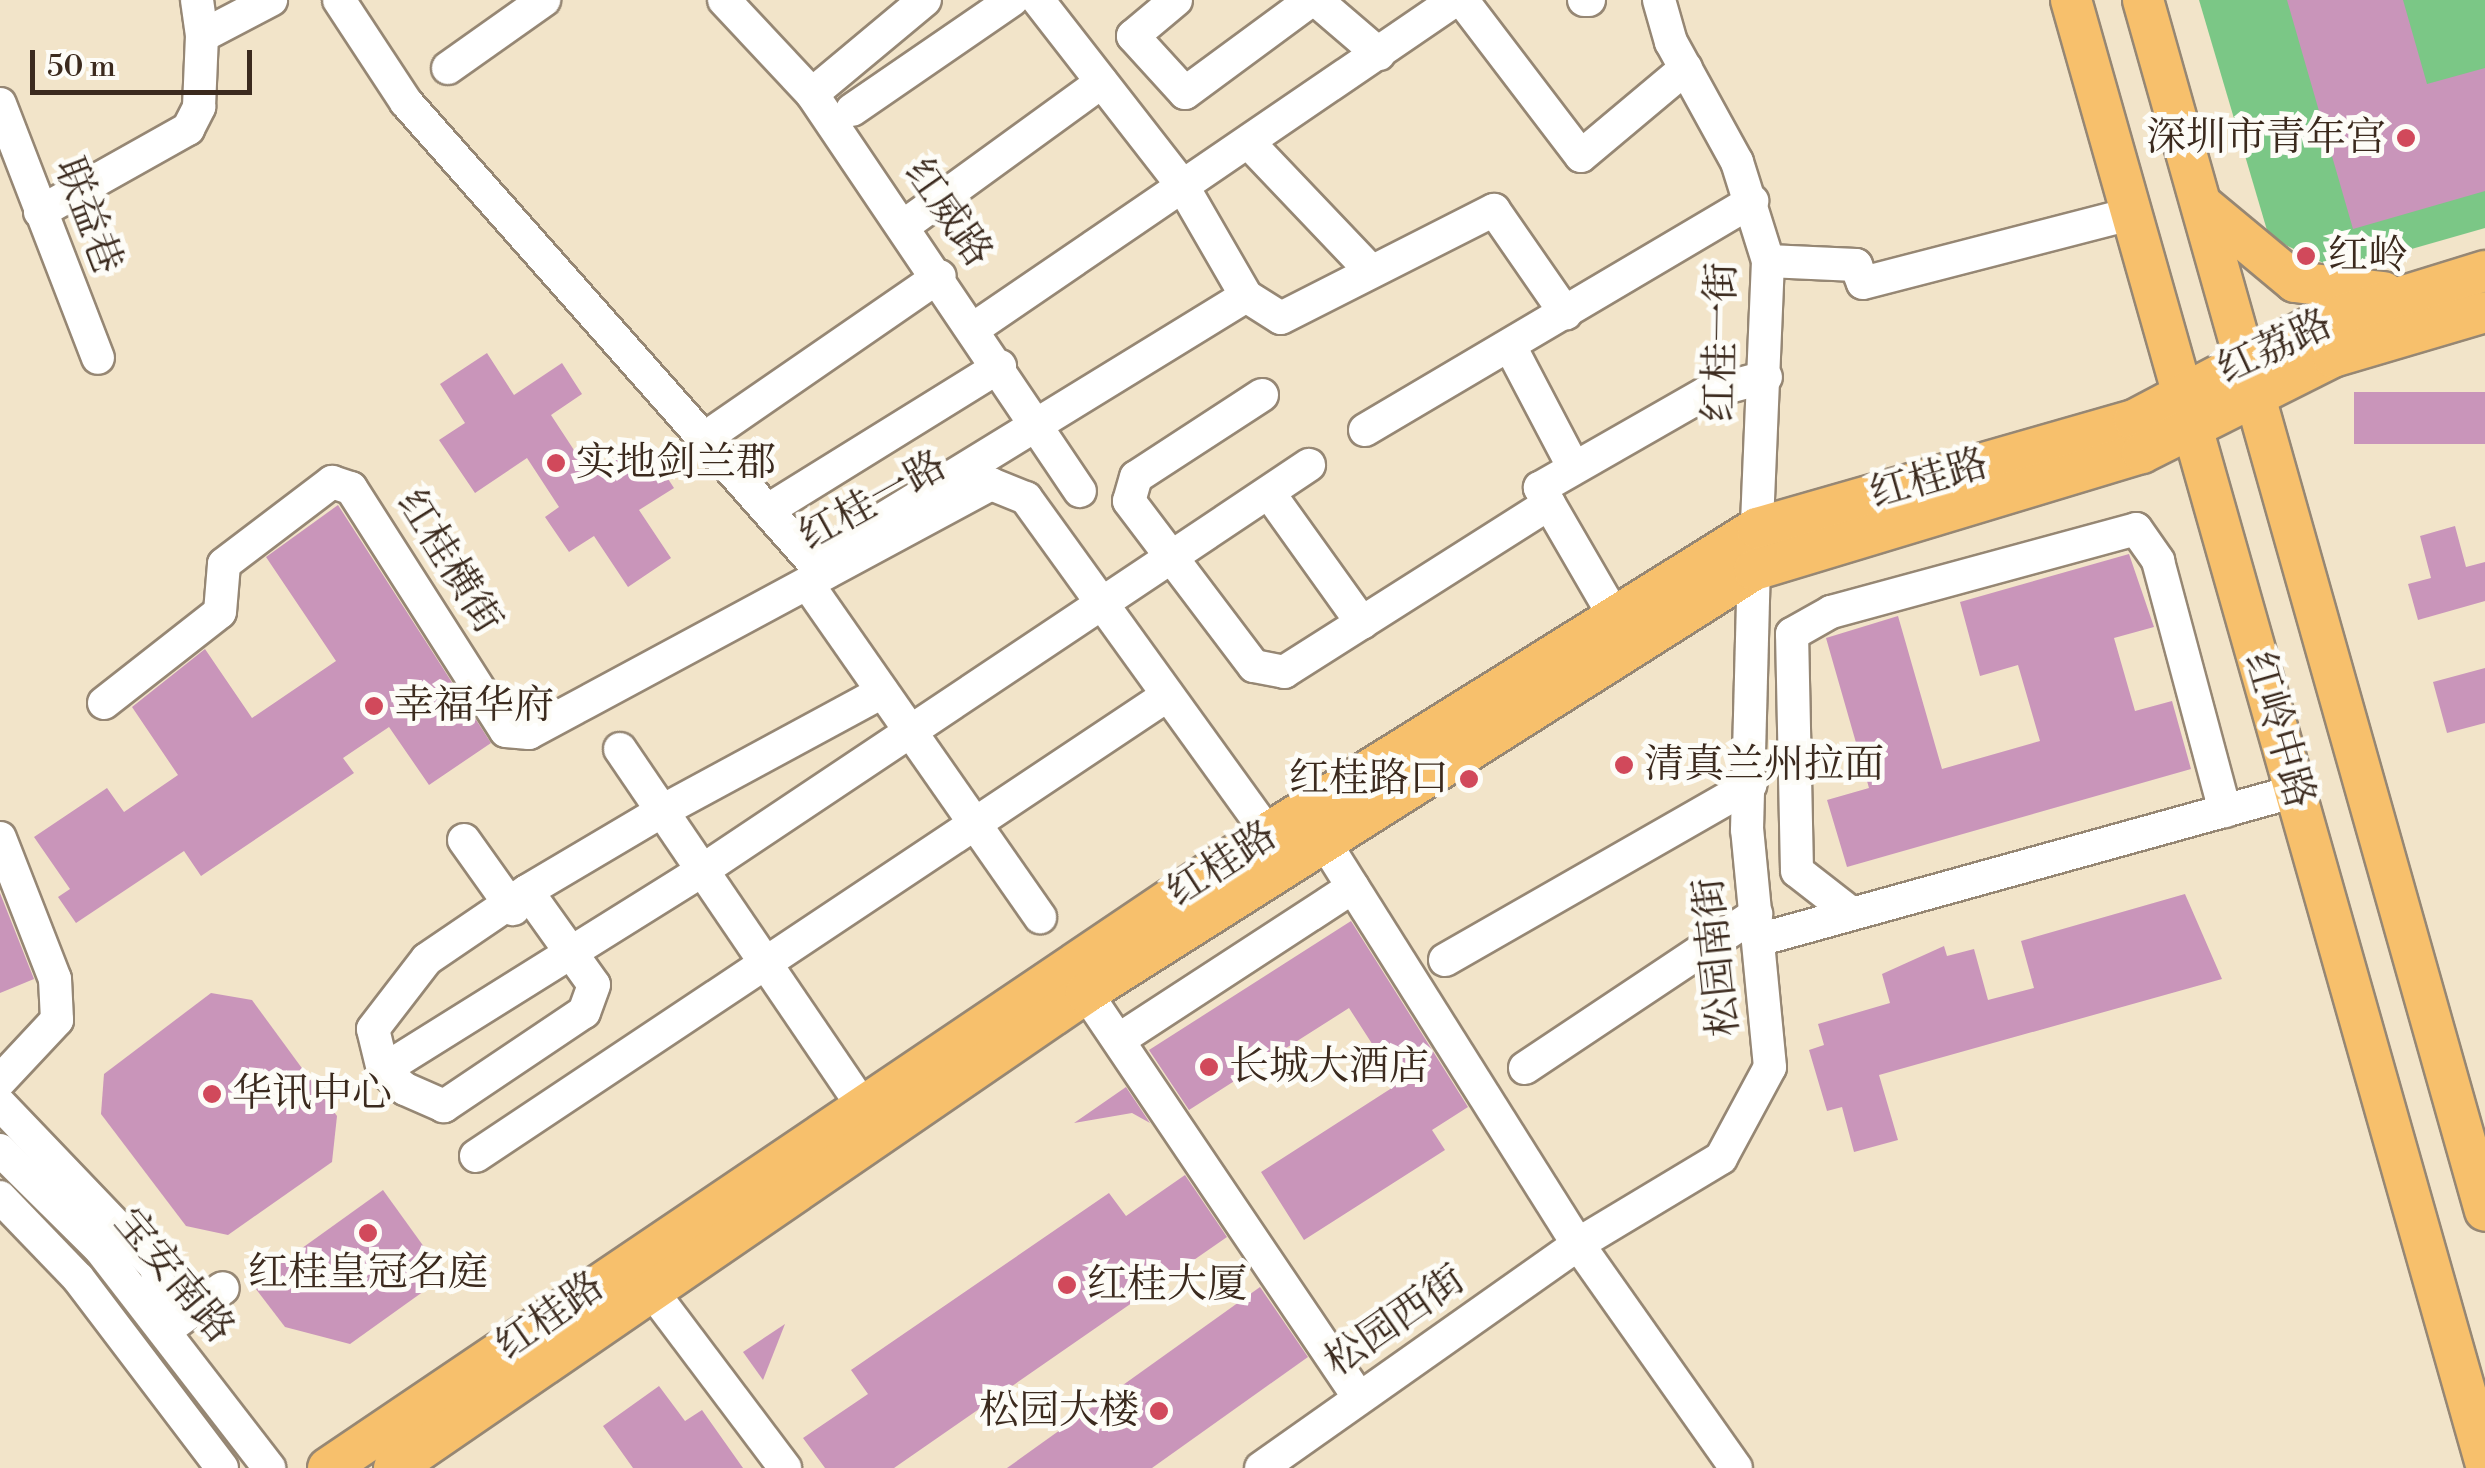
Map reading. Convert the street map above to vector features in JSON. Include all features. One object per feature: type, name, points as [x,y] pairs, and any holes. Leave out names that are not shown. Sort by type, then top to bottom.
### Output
[{"type":"main road","name":"红岭中路","points":[[2071,0],[2485,1460]]},
{"type":"main road","name":"红岭中路","points":[[2143,0],[2247,378],[2478,1159],[2485,1211]]},
{"type":"main road","points":[[2202,204],[2294,282],[2413,292]]},
{"type":"main road","name":"红荔路","points":[[2187,409],[2413,292],[2485,272]]},
{"type":"main road","name":"红荔路","points":[[2247,378],[2485,312]]},
{"type":"main road","name":"红桂路","points":[[328,1468],[861,1103],[1268,833],[1613,614],[1758,528],[2134,420],[2187,409]]},
{"type":"main road","name":"红桂路","points":[[394,1468],[1086,993],[1322,838],[1754,570],[2142,452],[2187,409]]},
{"type":"street","points":[[40,212],[188,129],[199,107],[202,36],[197,0]]},
{"type":"street","points":[[202,36],[271,0]]},
{"type":"street","points":[[339,0],[406,102],[814,562],[1246,296]]},
{"type":"street","points":[[448,68],[544,0]]},
{"type":"street","name":"红威路","points":[[724,0],[812,94],[976,326],[1080,491]]},
{"type":"street","points":[[812,94],[926,0]]},
{"type":"street","points":[[852,110],[1012,0]]},
{"type":"street","points":[[1038,0],[1182,185],[1246,296],[1281,318],[1324,304],[1370,271],[1494,210],[1566,314]]},
{"type":"street","points":[[1176,0],[1133,36],[1185,93],[1313,0],[1379,54]]},
{"type":"street","points":[[976,326],[1459,0],[1581,156],[1686,68]]},
{"type":"street","name":"红桂一街","points":[[1658,0],[1686,68],[1752,201],[1768,262],[1758,528]]},
{"type":"street","points":[[905,226],[1102,82]]},
{"type":"street","name":"联益巷","points":[[0,104],[98,358]]},
{"type":"street","points":[[1250,144],[1370,271]]},
{"type":"street","points":[[1364,430],[1512,350],[1752,201]]},
{"type":"street","points":[[1768,262],[1856,266],[1864,283],[2133,213]]},
{"type":"street","points":[[705,438],[940,276]]},
{"type":"street","points":[[1512,350],[1574,468]]},
{"type":"street","points":[[768,510],[1000,366]]},
{"type":"street","points":[[1613,614],[1540,488],[1706,393],[1766,377]]},
{"type":"street","points":[[1262,395],[1136,477],[1129,501],[1254,666],[1284,672],[1550,504]]},
{"type":"street","points":[[382,1070],[568,950],[703,870],[1174,560],[1309,465]]},
{"type":"street","name":"红桂横街","points":[[104,703],[220,612],[224,564],[332,482],[352,488],[506,730],[529,732],[557,718]]},
{"type":"street","name":"红桂一路","points":[[557,718],[991,484],[1026,498],[1268,833]]},
{"type":"street","points":[[1269,493],[1362,624]]},
{"type":"street","points":[[1851,914],[1797,871],[1792,634],[1830,612],[2136,530],[2158,561],[2225,810]]},
{"type":"street","name":"松园南街","points":[[1578,1244],[1721,1158],[1770,1068],[1757,927],[1750,785],[1754,570]]},
{"type":"street","points":[[808,586],[910,733],[977,821],[1040,918]]},
{"type":"street","points":[[464,840],[520,900],[568,950],[594,985],[584,1012],[444,1106],[382,1070],[373,1030],[387,1003],[427,960],[520,900],[664,810],[882,692]]},
{"type":"street","points":[[476,1156],[1168,695]]},
{"type":"street","points":[[1750,732],[1794,732]]},
{"type":"street","points":[[620,749],[861,1103]]},
{"type":"street","points":[[1444,960],[1750,785]]},
{"type":"street","points":[[1525,1068],[1757,927],[1851,914],[2296,791]]},
{"type":"street","points":[[0,838],[55,979],[57,1020],[0,1081]]},
{"type":"street","points":[[1322,838],[1578,1244],[1736,1468]]},
{"type":"street","points":[[1120,1039],[1353,888]]},
{"type":"street","points":[[1086,993],[1360,1398]]},
{"type":"street","points":[[0,1104],[156,1267],[167,1328],[222,1288]]},
{"type":"street","name":"宝安南路","points":[[0,1150],[167,1328],[269,1468]]},
{"type":"street","name":"宝安南路","points":[[0,1197],[78,1278],[222,1468]]},
{"type":"street","name":"松园西街","points":[[1260,1468],[1578,1244]]},
{"type":"street","points":[[652,1290],[784,1468]]},
{"type":"green space","points":[[2199,0],[2485,0],[2485,228],[2338,270],[2269,237]]},
{"type":"building","name":"深圳市青年宫","points":[[2287,0],[2403,0],[2427,84],[2485,68],[2485,191],[2353,229]]},
{"type":"building","name":"实地剑兰郡","points":[[487,353],[514,395],[562,363],[582,394],[551,415],[591,476],[644,442],[674,488],[639,510],[671,558],[628,587],[594,536],[569,552],[545,517],[559,507],[527,458],[475,493],[439,440],[465,423],[440,384]]},
{"type":"building","points":[[2354,392],[2485,392],[2485,444],[2354,444]]},
{"type":"building","name":"幸福华府","points":[[338,505],[491,743],[429,785],[389,727],[343,758],[354,773],[201,876],[184,851],[76,923],[58,897],[70,889],[34,837],[107,788],[124,812],[178,775],[132,707],[205,649],[252,718],[336,661],[266,557]]},
{"type":"building","points":[[2455,526],[2466,567],[2485,562],[2485,601],[2418,620],[2408,584],[2431,578],[2420,536]]},
{"type":"building","points":[[2129,554],[2154,627],[2114,638],[2135,711],[2172,701],[2191,769],[1847,867],[1827,800],[1869,788],[1826,638],[1898,616],[1942,769],[2040,741],[2018,665],[1980,676],[1960,602]]},
{"type":"building","points":[[2485,668],[2485,723],[2447,733],[2433,682]]},
{"type":"building","points":[[0,893],[34,979],[0,993]]},
{"type":"building","points":[[2185,894],[2222,979],[1879,1075],[1898,1140],[1854,1152],[1842,1107],[1827,1111],[1809,1050],[1824,1045],[1818,1024],[1890,1003],[1882,974],[1944,946],[1947,956],[1974,949],[1988,1000],[2034,988],[2021,941]]},
{"type":"building","name":"长城大酒店","points":[[1351,921],[1468,1107],[1432,1130],[1445,1150],[1304,1240],[1261,1172],[1398,1084],[1349,1008],[1189,1110],[1149,1050]]},
{"type":"building","name":"华讯中心","points":[[211,993],[252,1000],[337,1116],[332,1162],[228,1235],[186,1226],[101,1114],[104,1074]]},
{"type":"building","points":[[1126,1087],[1150,1123],[1132,1113],[1074,1123]]},
{"type":"building","name":"红桂大厦","points":[[1185,1175],[1227,1237],[894,1468],[825,1468],[803,1438],[868,1394],[851,1370],[1109,1193],[1126,1216]]},
{"type":"building","name":"红桂皇冠名庭","points":[[383,1190],[445,1276],[350,1344],[285,1327],[252,1284]]},
{"type":"building","name":"松园大楼","points":[[1260,1287],[1308,1357],[1152,1468],[1007,1468]]},
{"type":"building","points":[[785,1324],[763,1380],[743,1352]]},
{"type":"building","points":[[659,1386],[685,1421],[702,1410],[743,1468],[633,1468],[603,1426]]},
{"type":"place","name":"深圳市青年宫","points":[[2406,138]]},
{"type":"place","name":"红岭","points":[[2306,256]]},
{"type":"place","name":"实地剑兰郡","points":[[556,463]]},
{"type":"place","name":"幸福华府","points":[[374,706]]},
{"type":"place","name":"清真兰州拉面","points":[[1624,765]]},
{"type":"place","name":"红桂路口","points":[[1469,779]]},
{"type":"place","name":"长城大酒店","points":[[1209,1067]]},
{"type":"place","name":"华讯中心","points":[[212,1094]]},
{"type":"place","name":"红桂皇冠名庭","points":[[368,1233]]},
{"type":"place","name":"红桂大厦","points":[[1067,1285]]},
{"type":"place","name":"松园大楼","points":[[1159,1411]]}]
